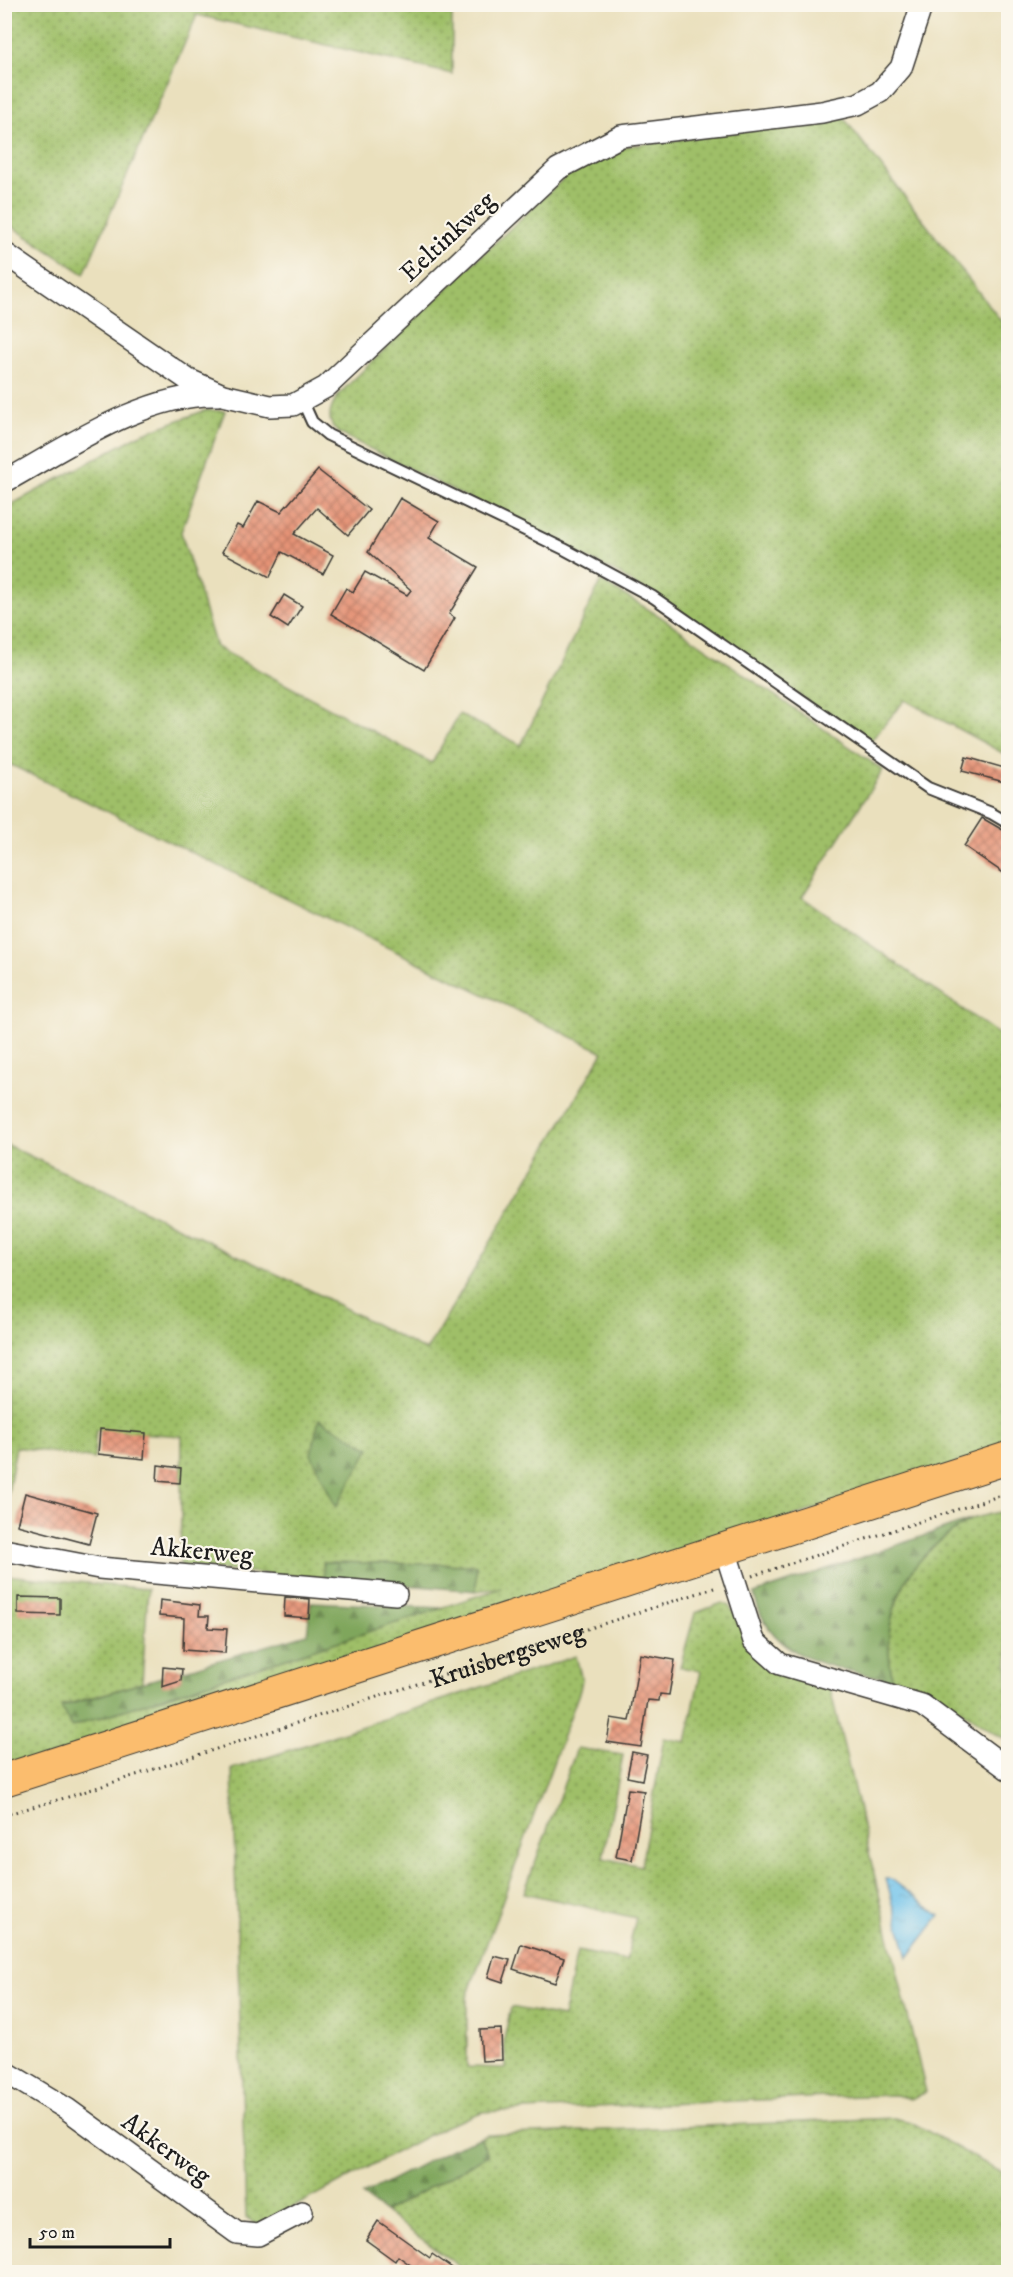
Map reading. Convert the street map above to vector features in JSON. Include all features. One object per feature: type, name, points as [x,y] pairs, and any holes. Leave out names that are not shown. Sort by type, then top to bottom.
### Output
[{"type":"main road","name":"Kruisbergseweg","points":[[4,1780],[1008,1458]]},
{"type":"street","name":"Eeltinkweg","points":[[4,253],[187,379],[223,395],[270,406],[293,405],[326,387],[558,168],[621,136],[822,112],[858,104],[880,92],[901,68],[922,4]]},
{"type":"street","points":[[4,482],[146,408],[202,395],[223,395]]},
{"type":"street","name":"Akkerweg","points":[[4,1550],[99,1568],[396,1594]]},
{"type":"street","points":[[725,1550],[754,1641],[780,1664],[922,1705],[1008,1769]]},
{"type":"street","name":"Akkerweg","points":[[4,2071],[67,2109],[237,2233],[258,2235],[303,2212]]},
{"type":"lane","points":[[302,400],[312,422],[328,435],[564,549],[653,597],[928,788],[992,813],[1008,823]]},
{"type":"path","name":"Kruisbergseweg","points":[[4,1815],[68,1797],[1008,1493]]},
{"type":"green space","points":[[4,5],[452,5],[452,74],[197,15],[84,274],[5,222]]},
{"type":"green space","points":[[843,117],[1008,330],[1008,756],[905,700],[869,743],[619,574],[339,433],[331,424],[331,409],[339,394],[469,267],[584,160],[622,147]]},
{"type":"green space","points":[[206,410],[225,411],[181,532],[216,647],[432,763],[459,714],[521,745],[601,581],[661,617],[883,770],[802,897],[1008,1041],[1008,1447],[5,1770],[5,1575],[148,1589],[142,1683],[61,1706],[71,1727],[502,1588],[476,1591],[476,1565],[324,1562],[324,1578],[180,1567],[182,1436],[96,1430],[94,1459],[16,1447],[5,1510],[5,1144],[314,1292],[426,1351],[603,1052],[5,762],[5,508],[141,434]]},
{"type":"green space","points":[[319,1419],[370,1448],[336,1507],[311,1454]]},
{"type":"green space","points":[[1008,1510],[1008,1741],[934,1693],[892,1680],[888,1645],[898,1599],[915,1565],[926,1550],[955,1527],[972,1519]]},
{"type":"green space","points":[[970,1520],[926,1554],[915,1567],[898,1597],[889,1634],[892,1680],[848,1671],[807,1658],[789,1648],[774,1634],[762,1617],[754,1594]]},
{"type":"green space","points":[[323,1562],[476,1565],[476,1591],[324,1578]]},
{"type":"green space","points":[[311,1602],[443,1608],[71,1727],[61,1707],[307,1634]]},
{"type":"green space","points":[[722,1603],[729,1606],[760,1649],[830,1688],[926,2092],[910,2099],[896,2095],[829,2097],[482,2112],[442,2128],[258,2226],[246,2217],[232,1769],[576,1656],[582,1680],[580,1690],[467,1997],[467,2067],[506,2068],[504,2039],[511,2007],[563,2017],[577,1951],[626,1961],[636,1918],[524,1893],[577,1748],[623,1755],[603,1858],[641,1866],[664,1738],[686,1742],[701,1671],[680,1667],[695,1613]]},
{"type":"green space","points":[[894,2118],[911,2122],[1008,2176],[1008,2272],[467,2272],[385,2212],[488,2155],[480,2138],[487,2135]]},
{"type":"green space","points":[[480,2138],[488,2155],[385,2212],[362,2195],[451,2149]]},
{"type":"water","points":[[886,1879],[891,1879],[940,1916],[908,1957]]},
{"type":"building","points":[[318,470],[369,510],[348,535],[317,508],[294,534],[333,555],[323,574],[282,552],[270,577],[222,552],[237,525],[243,528],[258,501],[281,512]]},
{"type":"building","points":[[400,498],[439,521],[429,538],[478,567],[449,614],[455,618],[424,670],[331,614],[346,588],[353,592],[365,572],[407,595],[411,590],[368,552]]},
{"type":"building","points":[[284,595],[302,606],[288,628],[271,617]]},
{"type":"building","points":[[966,757],[1008,769],[1008,783],[962,771]]},
{"type":"building","points":[[982,818],[1008,833],[1008,876],[964,846]]},
{"type":"building","points":[[100,1429],[146,1433],[144,1459],[98,1454]]},
{"type":"building","points":[[158,1465],[181,1468],[180,1483],[157,1481]]},
{"type":"building","points":[[25,1493],[97,1513],[89,1544],[17,1525]]},
{"type":"building","points":[[18,1597],[60,1598],[60,1615],[18,1614]]},
{"type":"building","points":[[285,1597],[310,1599],[309,1618],[284,1616]]},
{"type":"building","points":[[160,1600],[200,1605],[199,1616],[209,1616],[208,1628],[227,1629],[225,1653],[183,1650],[184,1618],[159,1616]]},
{"type":"building","points":[[640,1654],[675,1660],[669,1695],[660,1694],[659,1701],[648,1700],[641,1747],[607,1742],[611,1718],[629,1721]]},
{"type":"building","points":[[163,1667],[182,1669],[181,1681],[162,1687]]},
{"type":"building","points":[[632,1752],[647,1755],[642,1780],[627,1777]]},
{"type":"building","points":[[628,1789],[644,1791],[632,1860],[616,1857]]},
{"type":"building","points":[[521,1944],[564,1958],[555,1983],[513,1969]]},
{"type":"building","points":[[494,1956],[510,1960],[503,1982],[488,1977]]},
{"type":"building","points":[[501,2029],[502,2060],[482,2061],[480,2030]]},
{"type":"building","points":[[378,2221],[430,2258],[432,2254],[458,2272],[420,2272],[398,2256],[395,2261],[366,2240]]}]
